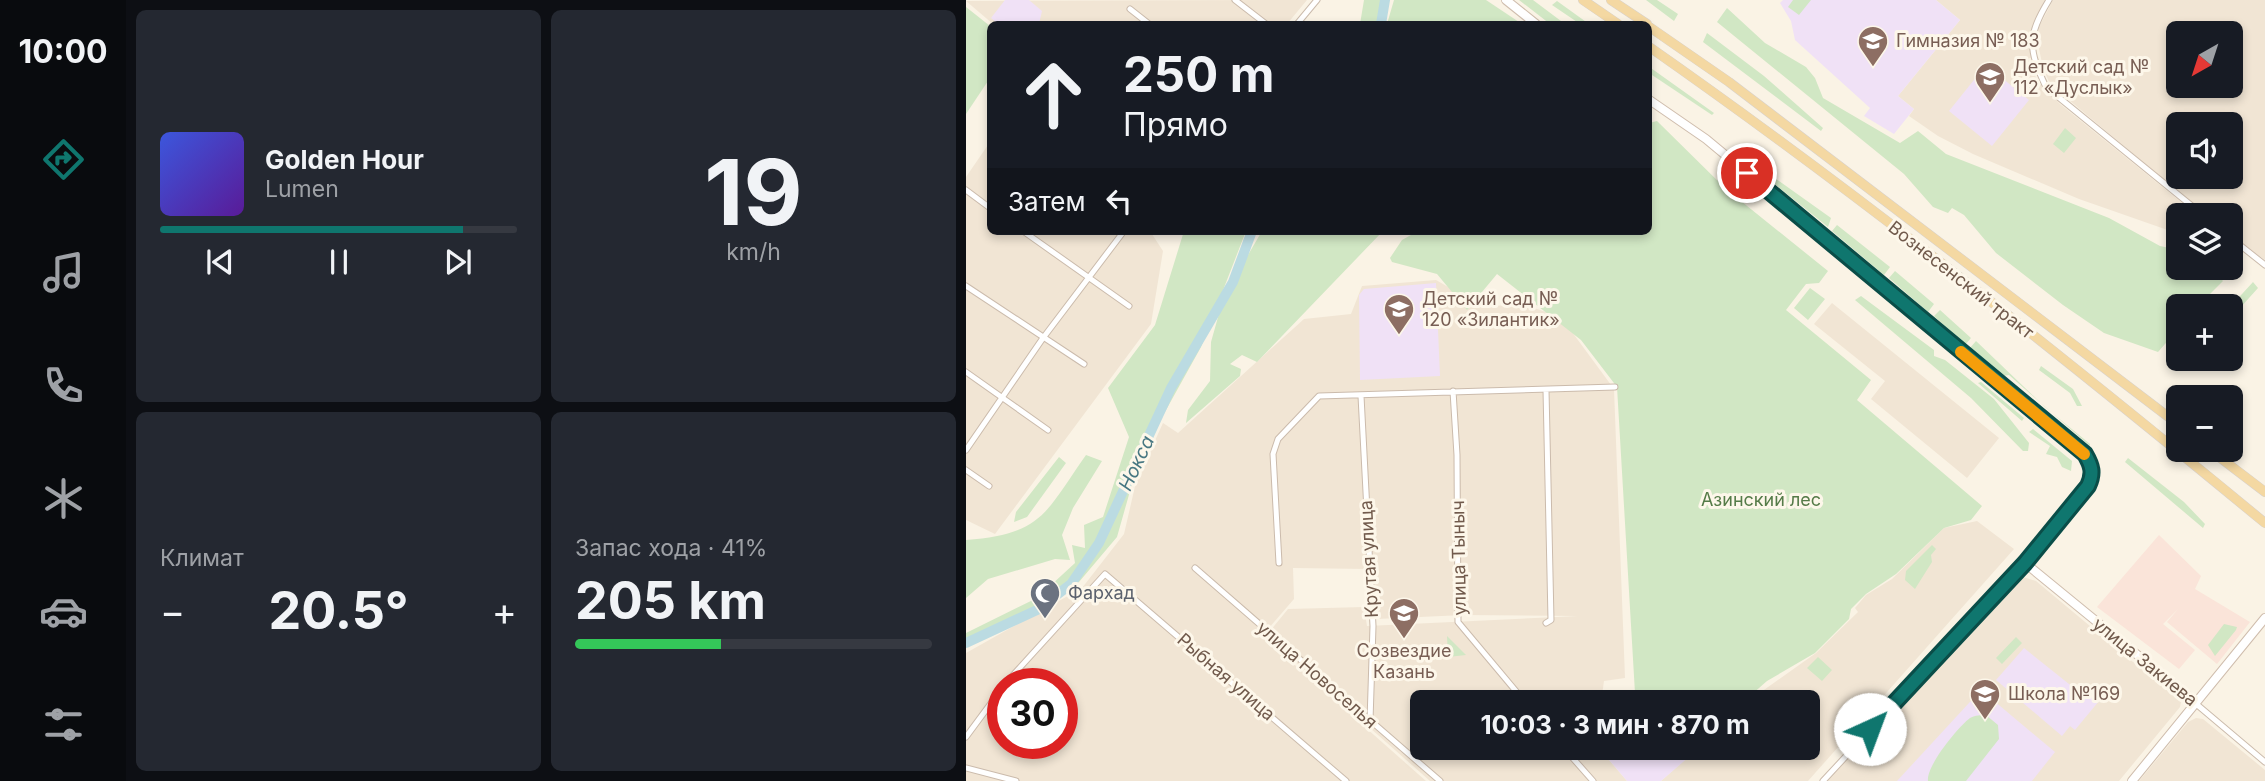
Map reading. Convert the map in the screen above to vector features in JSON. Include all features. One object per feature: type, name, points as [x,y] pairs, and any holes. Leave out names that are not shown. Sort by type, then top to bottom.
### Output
[{"type":"main road","points":[[1583,0],[1614,21]]},
{"type":"main road","name":"Вознесенский тракт","points":[[1611,0],[1642,21]]},
{"type":"main road","name":"Вознесенский тракт","points":[[1652,28],[1729,82],[2166,415]]},
{"type":"main road","name":"Вознесенский тракт","points":[[1652,49],[1717,94],[1993,304],[2265,523]]},
{"type":"main road","points":[[2226,462],[2265,492]]},
{"type":"street","points":[[1235,0],[1262,21]]},
{"type":"street","points":[[1300,21],[1317,0]]},
{"type":"street","points":[[1506,0],[1532,21]]},
{"type":"street","points":[[2049,0],[2035,23],[2032,37],[2035,63],[2046,87],[2188,203]]},
{"type":"street","points":[[1130,9],[1145,21]]},
{"type":"street","points":[[1652,102],[1706,139],[2085,454],[2091,465],[2092,476],[2088,486],[2025,563],[1823,781]]},
{"type":"street","points":[[966,190],[987,206]]},
{"type":"street","points":[[1028,235],[1129,306]]},
{"type":"street","points":[[966,450],[1043,338],[1121,235]]},
{"type":"street","points":[[2243,248],[2265,265]]},
{"type":"street","points":[[966,285],[1084,364]]},
{"type":"street","points":[[966,372],[1048,430]]},
{"type":"street","points":[[1279,563],[1273,465],[1278,439],[1319,396],[1615,387]]},
{"type":"street","points":[[1546,390],[1551,620],[1546,623]]},
{"type":"street","name":"улица Тыныч","points":[[1453,391],[1457,456],[1458,621],[1515,690]]},
{"type":"street","name":"Крутая улица","points":[[1361,396],[1373,626],[1370,722]]},
{"type":"street","points":[[966,470],[989,486]]},
{"type":"street","name":"улица Закиева","points":[[2025,563],[2265,762]]},
{"type":"street","name":"улица Новоселья","points":[[1195,568],[1440,781]]},
{"type":"street","name":"Рыбная улица","points":[[1020,668],[1105,574],[1346,781]]},
{"type":"street","points":[[2132,781],[2265,618]]},
{"type":"street","points":[[966,737],[987,709]]},
{"type":"street","points":[[1574,760],[1593,781]]},
{"type":"street","points":[[966,768],[1016,781]]},
{"type":"shaded area","points":[[1005,0],[1029,0],[1042,11],[1040,21],[994,21],[991,18]]},
{"type":"shaded area","points":[[1307,0],[1290,21],[989,21],[966,1]]},
{"type":"shaded area","name":"Гимназия № 183","points":[[1783,0],[1936,0],[1960,20],[1898,96],[1914,109],[1894,134],[1864,116],[1870,108],[1795,40],[1791,21],[1780,3]]},
{"type":"shaded area","points":[[1936,0],[2045,0],[2029,35],[2032,57],[2028,59],[2038,82],[2060,104],[2182,203],[2166,203],[2166,229],[2079,199],[1973,154],[1938,136],[1909,116],[1914,109],[1898,96],[1960,20]]},
{"type":"shaded area","points":[[2053,0],[2265,0],[2265,260],[2243,244],[2243,203],[2192,203],[2175,189],[2243,189],[2243,112],[2166,112],[2166,181],[2050,84],[2043,68],[2037,39],[2039,27]]},
{"type":"shaded area","name":"Детский сад № 112 «Дуслык»","points":[[1986,65],[2029,100],[1992,146],[1949,111]]},
{"type":"shaded area","points":[[987,146],[987,235],[1153,235],[1163,251],[1151,324],[995,534],[966,520],[966,177]]},
{"type":"shaded area","points":[[1436,280],[1481,306],[1525,305],[1561,317],[1614,389],[1625,678],[1604,681],[1603,690],[1410,690],[1410,760],[1609,760],[1627,781],[1430,781],[1266,636],[1288,609],[1364,607],[1367,626],[1578,616],[1463,615],[1377,619],[1367,569],[1293,568],[1294,599],[1262,636],[1426,781],[966,781],[966,653],[1082,588],[1124,534],[1136,482],[1163,423],[1178,433],[1304,319],[1351,314],[1362,286]]},
{"type":"shaded area","name":"Детский сад № 120 «Зилантик»","points":[[1436,283],[1440,376],[1360,380],[1359,295],[1364,289]]},
{"type":"shaded area","points":[[1832,303],[1999,438],[1967,478],[1871,399],[1885,381],[1814,324]]},
{"type":"shaded area","points":[[1977,521],[2014,549],[1808,781],[1661,781],[1684,760],[1820,760],[1820,690],[1764,690],[1816,653],[1858,612],[1855,608],[1866,595],[1892,579],[1944,528]]},
{"type":"shaded area","points":[[2159,535],[2201,576],[2195,589],[2250,622],[2217,664],[2167,622],[2178,609],[2163,624],[2195,650],[2179,669],[2097,607]]},
{"type":"shaded area","points":[[2020,576],[2036,581],[2181,702],[2180,707],[2119,781],[1825,781]]},
{"type":"shaded area","points":[[2024,648],[2069,684],[2099,701],[2075,730],[2070,726],[2062,736],[1996,680]]},
{"type":"shaded area","name":"Школа №169","points":[[1981,690],[2055,752],[2032,781],[1897,781]]},
{"type":"shaded area","points":[[2196,718],[2203,719],[2265,770],[2265,781],[2139,781],[2188,722]]},
{"type":"shaded area","points":[[1609,760],[1685,760],[1661,781],[1627,781]]},
{"type":"green space","points":[[1364,0],[1382,0],[1378,21],[1360,21]]},
{"type":"green space","points":[[1394,0],[1486,0],[1518,21],[1388,21]]},
{"type":"green space","points":[[1519,0],[1533,0],[1561,21],[1546,21]]},
{"type":"green space","points":[[1646,0],[1657,0],[1678,14],[1674,21]]},
{"type":"green space","points":[[1793,0],[1811,0],[1799,15],[1788,7]]},
{"type":"green space","points":[[1557,1],[1585,21],[1576,21],[1552,5]]},
{"type":"green space","points":[[966,7],[987,24],[987,82],[966,114]]},
{"type":"green space","points":[[1727,8],[1765,43],[1806,67],[1815,78],[1823,98],[1900,143],[1918,131],[1946,154],[2109,218],[2166,247],[2166,280],[2223,281],[2210,294],[2166,294],[2166,343],[2158,352],[2104,333],[1996,253],[1964,215],[1952,208],[1948,213],[1933,207],[1904,174],[1717,22]]},
{"type":"green space","points":[[1707,33],[1764,76],[1823,128],[1821,131],[1703,42]]},
{"type":"green space","points":[[1652,69],[1714,113],[1712,115],[1652,75]]},
{"type":"green space","name":"Азинский лес","points":[[1657,121],[1726,189],[1828,271],[1819,283],[1806,284],[1786,310],[1871,380],[1857,400],[1982,506],[1971,520],[1944,528],[1896,574],[1866,594],[1851,609],[1849,619],[1815,653],[1757,690],[1635,690],[1617,387],[1581,340],[1497,274],[1467,310],[1437,274],[1392,262],[1390,258],[1402,240],[1411,235],[1652,235],[1652,122]]},
{"type":"green space","points":[[2065,128],[2076,138],[2064,153],[2053,144]]},
{"type":"green space","points":[[1748,159],[1831,218],[1828,227],[1746,161]]},
{"type":"green space","points":[[1837,225],[1890,267],[1884,275],[1832,231]]},
{"type":"green space","points":[[1183,235],[1244,235],[1201,347],[1151,437],[1134,477],[1117,537],[1079,582],[1038,612],[966,646],[966,633],[1037,598],[1075,563],[1072,545],[1085,548],[1084,525],[1103,517],[1129,437],[1108,388],[1155,325]]},
{"type":"green space","points":[[1260,235],[1379,235],[1257,362],[1242,355],[1230,364],[1241,369],[1240,376],[1186,423],[1188,410],[1210,381],[1211,342],[1224,296]]},
{"type":"green space","points":[[1895,271],[1934,304],[1928,312],[1889,278]]},
{"type":"green space","points":[[2253,282],[2258,288],[2243,305],[2242,294]]},
{"type":"green space","points":[[1810,288],[1825,299],[1808,320],[1794,308]]},
{"type":"green space","points":[[1861,296],[1934,350],[1934,356],[1945,360],[1994,399],[2029,443],[2028,451],[2023,451],[1971,398],[1855,300]]},
{"type":"green space","points":[[1940,310],[1971,338],[1965,345],[1934,316]]},
{"type":"green space","points":[[1976,341],[2039,402],[2009,375],[2003,376],[1970,348]]},
{"type":"green space","points":[[2041,366],[2073,389],[2082,406],[2077,406],[2070,393],[2039,370]]},
{"type":"green space","points":[[1981,382],[2024,418],[2022,421],[1978,383]]},
{"type":"green space","points":[[2053,414],[2090,444],[2090,446]]},
{"type":"green space","points":[[2033,429],[2072,461],[2071,471],[2062,467],[2057,457],[2046,454],[2050,446],[2029,432]]},
{"type":"green space","points":[[1086,455],[1102,461],[1073,508],[1062,535],[1070,560],[1055,559],[988,579],[966,598],[966,540],[1011,532],[1040,517]]},
{"type":"green space","points":[[1059,457],[1066,463],[1027,517],[1014,522],[1016,512]]},
{"type":"green space","points":[[2128,458],[2184,502],[2205,524],[2203,528],[2125,462]]},
{"type":"green space","points":[[1932,545],[1936,549],[1931,555],[1932,562],[1915,589],[1905,580],[1906,571]]},
{"type":"green space","points":[[2224,624],[2237,627],[2215,656],[2208,645]]},
{"type":"green space","points":[[1447,636],[1466,655],[1448,657]]},
{"type":"green space","points":[[2016,637],[2022,643],[2002,664],[1996,658]]},
{"type":"green space","points":[[1818,657],[1832,670],[1822,681],[1807,668]]},
{"type":"green space","points":[[1986,715],[1998,725],[1999,739],[1966,781],[1928,781],[1937,757],[1958,730],[1970,718]]},
{"type":"waterway","name":"Нокса","points":[[1382,21],[1385,0]]},
{"type":"waterway","name":"Нокса","points":[[966,643],[1037,610],[1071,584],[1099,543],[1171,388],[1233,282],[1251,235]]},
{"type":"slow traffic","points":[[1961,352],[2084,454]]},
{"type":"place","name":"Гимназия № 183","points":[[1873,68]]},
{"type":"place","name":"Детский сад № 112 «Дуслык»","points":[[1990,104]]},
{"type":"place","name":"Детский сад № 120 «Зилантик»","points":[[1399,336]]},
{"type":"place","name":"Фархад","points":[[1045,620]]},
{"type":"place","name":"Созвездие Казань","points":[[1404,640]]},
{"type":"place","name":"Школа №169","points":[[1985,721]]},
{"type":"route","points":[[1747,173],[2085,454],[2091,465],[2092,476],[2088,486],[2025,563],[1870,729]]}]
